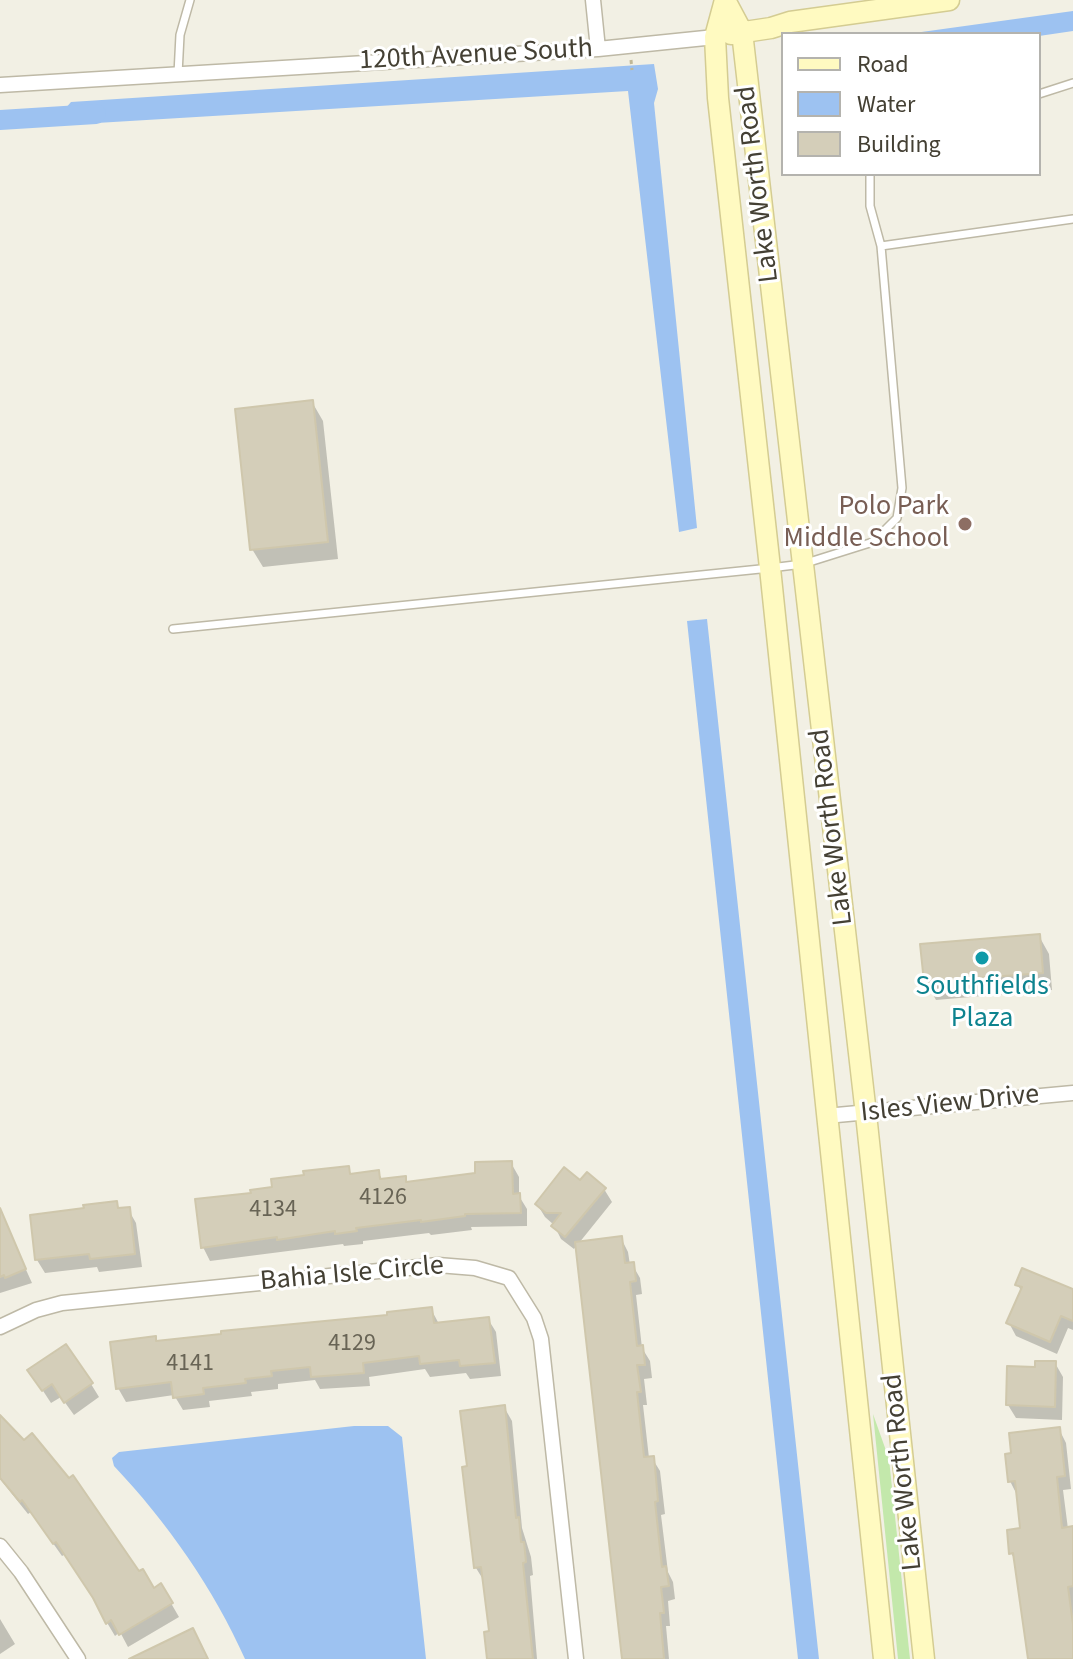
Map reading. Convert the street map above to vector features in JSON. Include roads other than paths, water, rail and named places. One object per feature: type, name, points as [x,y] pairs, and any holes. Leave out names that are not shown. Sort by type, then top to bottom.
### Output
[{"type":"street","points":[[593,0],[598,49]]},
{"type":"street","name":"Lake Worth Road","points":[[725,0],[742,32],[866,1114],[924,1659]]},
{"type":"street","name":"Lake Worth Road","points":[[725,0],[715,37],[718,98],[884,1659]]},
{"type":"street","name":"120th Avenue South","points":[[0,85],[598,49],[715,37],[790,22],[949,0]]},
{"type":"street","name":"Isles View Drive","points":[[826,1116],[1073,1093]]},
{"type":"street","name":"Bahia Isle Circle","points":[[0,1327],[36,1310],[62,1303],[423,1267],[452,1265],[509,1278],[534,1318],[541,1339],[576,1659]]},
{"type":"street","points":[[0,1546],[21,1572],[78,1659]]},
{"type":"lane","points":[[178,74],[180,35],[190,0]]},
{"type":"lane","points":[[1041,93],[1073,83]]},
{"type":"lane","points":[[173,629],[803,564],[873,542],[897,518],[902,488],[881,246],[870,206],[870,176]]},
{"type":"lane","points":[[881,246],[1073,219]]},
{"type":"water","points":[[1073,11],[1073,31],[1041,36],[1041,32],[921,32]]},
{"type":"water","points":[[654,64],[658,89],[654,103],[697,528],[679,532],[628,91],[80,124],[64,110],[71,102]]},
{"type":"water","points":[[707,619],[819,1659],[798,1659],[687,621]]},
{"type":"water","points":[[354,1426],[388,1426],[402,1437],[426,1659],[245,1659],[219,1607],[188,1557],[114,1466],[112,1458],[119,1452]]},
{"type":"waterway","points":[[0,120],[96,114]]},
{"type":"place","name":"Polo Park Middle School","points":[[965,524]]},
{"type":"place","name":"Southfields Plaza","points":[[982,958]]}]
